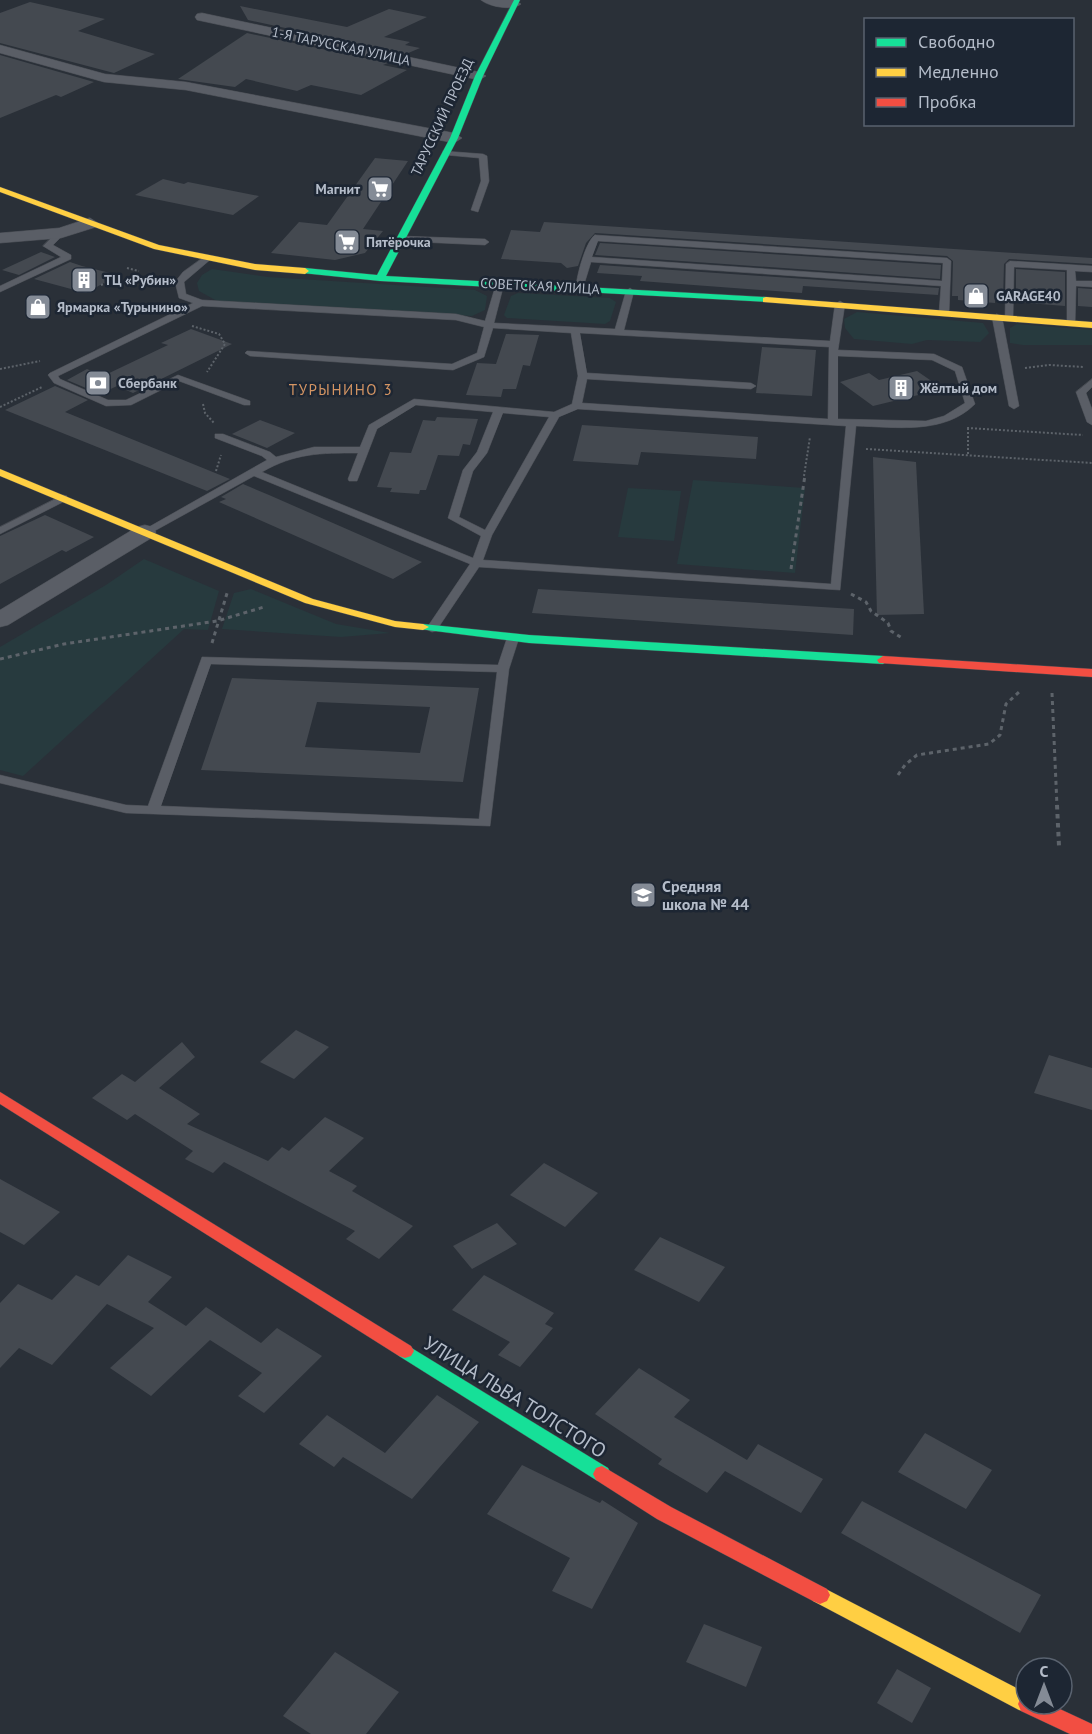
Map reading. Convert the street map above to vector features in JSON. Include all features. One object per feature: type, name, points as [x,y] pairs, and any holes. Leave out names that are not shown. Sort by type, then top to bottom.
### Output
[{"type":"street","points":[[488,0],[515,2]]},
{"type":"street","name":"ТАРУССКИЙ ПРОЕЗД","points":[[380,278],[454,138],[479,76],[515,2]]},
{"type":"street","name":"1-Я ТАРУССКАЯ УЛИЦА","points":[[202,17],[479,76]]},
{"type":"street","points":[[0,49],[104,78],[186,86],[454,138]]},
{"type":"street","name":"СОВЕТСКАЯ УЛИЦА","points":[[0,189],[158,247],[207,260],[255,267],[380,278],[840,304],[1092,325]]},
{"type":"street","points":[[1,235],[61,233],[90,223]]},
{"type":"street","points":[[0,472],[309,601],[395,624],[513,638],[1092,673]]},
{"type":"street","points":[[0,620],[144,532]]},
{"type":"street","name":"УЛИЦА ЛЬВА ТОЛСТОГО","points":[[0,1097],[664,1513],[1014,1697]]},
{"type":"street","name":"УЛИЦА ЛЬВА ТОЛСТОГО","points":[[1053,1716],[1091,1734]]},
{"type":"lane","points":[[446,153],[483,156],[485,181],[476,210]]},
{"type":"lane","points":[[0,289],[68,257],[47,246],[61,233]]},
{"type":"lane","points":[[579,288],[595,238],[947,261],[944,313]]},
{"type":"lane","points":[[400,239],[485,242]]},
{"type":"lane","points":[[587,259],[946,284]]},
{"type":"lane","points":[[207,260],[186,274],[179,282],[182,296],[201,303],[456,317],[489,325],[619,332],[934,357],[959,369],[970,404],[948,418],[926,424],[851,423],[577,406],[555,415],[414,402],[373,427],[353,479]]},
{"type":"lane","points":[[1014,406],[1002,317],[1010,264],[1092,269]]},
{"type":"lane","points":[[1071,268],[1072,323]]},
{"type":"lane","points":[[1071,283],[1092,284]]},
{"type":"lane","points":[[250,353],[453,367],[481,355],[500,284]]},
{"type":"lane","points":[[619,332],[630,291]]},
{"type":"lane","points":[[201,303],[53,375],[57,381],[106,404],[128,402],[178,378],[247,403]]},
{"type":"lane","points":[[833,422],[834,349],[840,304]]},
{"type":"lane","points":[[575,330],[583,376],[577,406]]},
{"type":"lane","points":[[583,376],[751,386]]},
{"type":"lane","points":[[1092,382],[1081,392],[1092,422]]},
{"type":"lane","points":[[487,535],[453,518],[468,470],[482,453],[498,410]]},
{"type":"lane","points":[[432,629],[476,563],[487,535],[555,415]]},
{"type":"lane","points":[[253,472],[476,563],[836,588],[851,423]]},
{"type":"lane","points":[[219,436],[266,454],[274,461]]},
{"type":"lane","points":[[144,532],[274,461],[314,450],[364,450]]},
{"type":"lane","points":[[0,531],[63,498]]},
{"type":"lane","points":[[0,779],[126,809],[485,823],[503,669],[513,638]]},
{"type":"lane","points":[[153,810],[206,660],[503,669]]},
{"type":"path","points":[[127,268],[139,271]]},
{"type":"path","points":[[101,285],[111,281]]},
{"type":"path","points":[[0,369],[42,361]]},
{"type":"path","points":[[0,407],[57,381]]},
{"type":"path","points":[[948,418],[968,428],[1087,436]]},
{"type":"path","points":[[789,585],[812,420]]},
{"type":"path","points":[[968,428],[968,455]]},
{"type":"path","points":[[850,448],[1092,463]]},
{"type":"path","points":[[206,660],[229,589],[218,585]]},
{"type":"path","points":[[836,588],[861,598],[869,605],[871,611],[888,623],[891,631],[927,656],[932,663]]},
{"type":"path","points":[[0,659],[64,644],[217,621],[268,606]]},
{"type":"path","points":[[898,775],[905,765],[917,755],[989,744],[1000,735],[1006,704],[1051,670]]},
{"type":"path","points":[[1051,670],[1059,846]]},
{"type":"green space","points":[[212,269],[268,277],[475,290],[487,296],[485,310],[472,316],[217,301],[199,291],[197,283],[202,275]]},
{"type":"green space","points":[[518,293],[610,298],[616,302],[610,321],[605,324],[507,318],[504,315],[511,296]]},
{"type":"green space","points":[[857,312],[983,323],[989,333],[980,342],[927,340],[912,344],[854,339],[845,328],[844,319]]},
{"type":"green space","points":[[1017,324],[1092,330],[1092,345],[1010,343],[1010,328]]},
{"type":"green space","points":[[693,480],[805,488],[795,573],[677,564]]},
{"type":"green space","points":[[628,488],[681,491],[674,541],[618,537]]},
{"type":"green space","points":[[144,559],[219,591],[208,630],[184,629],[23,776],[0,770],[0,647],[106,585]]},
{"type":"green space","points":[[251,589],[336,624],[390,633],[341,637],[222,629],[234,593]]},
{"type":"building","points":[[30,2],[105,19],[78,31],[155,54],[114,73],[0,43],[0,13]]},
{"type":"building","points":[[240,6],[347,27],[389,9],[427,17],[384,37],[410,42],[405,45],[420,48],[406,54],[248,20]]},
{"type":"building","points":[[247,33],[388,63],[383,65],[407,70],[361,95],[311,85],[297,91],[246,79],[235,87],[178,79]]},
{"type":"building","points":[[0,55],[94,82],[61,97],[56,95],[0,118]]},
{"type":"building","points":[[375,158],[408,161],[363,229],[383,231],[365,253],[335,260],[271,253],[299,222],[327,225]]},
{"type":"building","points":[[163,179],[259,196],[233,215],[135,195]]},
{"type":"building","points":[[544,222],[1092,258],[1092,264],[1009,259],[1004,264],[1003,301],[995,301],[995,303],[958,300],[958,296],[952,296],[953,261],[947,256],[595,233],[586,243],[578,266],[567,268],[561,263],[501,259],[511,230],[540,232]]},
{"type":"building","points":[[600,243],[941,265],[940,279],[595,255]]},
{"type":"building","points":[[41,252],[55,257],[19,275],[2,270]]},
{"type":"building","name":"ТЦ «Рубин»","points":[[70,262],[118,275],[86,293],[34,279]]},
{"type":"building","points":[[600,265],[939,288],[938,295],[803,286],[802,293],[640,281],[642,276],[597,273]]},
{"type":"building","points":[[1016,269],[1065,272],[1065,306],[1016,302]]},
{"type":"building","points":[[1078,288],[1092,289],[1092,307],[1078,306]]},
{"type":"building","points":[[191,329],[232,344],[133,393],[117,386],[100,394],[67,380],[87,369],[103,376],[168,345],[161,343]]},
{"type":"building","points":[[506,334],[539,335],[530,366],[523,365],[516,389],[503,389],[501,397],[466,395],[477,363],[496,364]]},
{"type":"building","points":[[762,347],[816,350],[812,396],[756,393]]},
{"type":"building","name":"Жёлтый дом","points":[[917,371],[943,389],[873,406],[840,382],[869,373],[879,380]]},
{"type":"building","points":[[55,386],[88,400],[65,412],[230,479],[207,491],[5,410]]},
{"type":"building","points":[[437,417],[478,419],[470,445],[463,444],[459,456],[438,455],[426,490],[420,490],[419,494],[390,492],[392,488],[377,487],[390,452],[411,453],[423,420],[435,421]]},
{"type":"building","points":[[260,420],[295,433],[267,448],[232,434]]},
{"type":"building","points":[[582,425],[758,437],[756,459],[641,452],[638,465],[573,461]]},
{"type":"building","points":[[873,457],[916,462],[924,614],[877,615]]},
{"type":"building","points":[[243,484],[422,562],[393,579],[219,502],[226,499],[221,497]]},
{"type":"building","points":[[45,515],[94,537],[66,552],[62,550],[0,584],[0,536]]},
{"type":"building","points":[[538,589],[854,609],[853,635],[532,613]]},
{"type":"building","points":[[232,678],[479,688],[463,782],[201,770]],"holes":[[[317,702],[430,707],[420,753],[305,747]]]},
{"type":"building","points":[[296,1030],[329,1047],[294,1079],[260,1062]]},
{"type":"building","points":[[182,1042],[195,1057],[159,1088],[200,1114],[187,1124],[268,1161],[282,1147],[289,1151],[325,1117],[364,1138],[329,1171],[357,1186],[352,1191],[413,1226],[379,1259],[346,1239],[355,1231],[224,1162],[213,1173],[185,1159],[193,1151],[135,1114],[127,1120],[92,1098],[122,1074],[135,1082]]},
{"type":"building","points":[[1049,1055],[1092,1068],[1092,1110],[1034,1093]]},
{"type":"building","points":[[544,1163],[598,1193],[565,1227],[510,1195]]},
{"type":"building","points":[[0,1179],[60,1212],[24,1245],[0,1232]]},
{"type":"building","points":[[497,1223],[517,1244],[472,1269],[453,1246]]},
{"type":"building","points":[[660,1237],[725,1267],[699,1302],[634,1270]]},
{"type":"building","points":[[128,1255],[172,1277],[148,1302],[186,1326],[206,1307],[261,1343],[277,1328],[322,1356],[264,1413],[238,1396],[262,1373],[210,1340],[151,1396],[110,1368],[154,1328],[107,1304],[52,1365],[19,1348],[0,1368],[0,1303],[18,1284],[52,1300],[76,1275],[99,1286]]},
{"type":"building","points":[[484,1275],[554,1313],[545,1324],[553,1328],[520,1367],[498,1355],[510,1342],[452,1310]]},
{"type":"building","points":[[639,1368],[690,1400],[674,1417],[747,1460],[758,1444],[823,1479],[801,1513],[725,1471],[707,1493],[658,1464],[662,1459],[595,1414]]},
{"type":"building","points":[[437,1395],[479,1422],[412,1499],[343,1457],[334,1467],[299,1444],[327,1415],[385,1453]]},
{"type":"building","points":[[925,1433],[992,1470],[966,1509],[898,1472]]},
{"type":"building","points":[[522,1465],[600,1503],[602,1500],[638,1523],[592,1609],[552,1591],[570,1558],[487,1514]]},
{"type":"building","points":[[862,1501],[1041,1595],[1020,1633],[841,1533]]},
{"type":"building","points":[[704,1624],[762,1647],[746,1687],[686,1662]]},
{"type":"building","points":[[335,1652],[399,1692],[366,1734],[311,1734],[283,1716]]},
{"type":"building","points":[[897,1669],[931,1688],[912,1723],[877,1703]]},
{"type":"traffic: fast","points":[[380,278],[454,138],[479,76],[517,0]]},
{"type":"traffic: fast","points":[[305,271],[380,278],[766,300]]},
{"type":"traffic: fast","points":[[423,627],[529,639],[883,660]]},
{"type":"traffic: fast","points":[[405,1351],[602,1474]]},
{"type":"traffic: slow","points":[[0,189],[157,247],[255,267],[305,271]]},
{"type":"traffic: slow","points":[[766,300],[1092,325]]},
{"type":"traffic: slow","points":[[0,472],[309,601],[395,624],[423,627]]},
{"type":"traffic: slow","points":[[820,1595],[1014,1697]]},
{"type":"traffic: jam","points":[[883,660],[1092,673]]},
{"type":"traffic: jam","points":[[0,1097],[405,1351]]},
{"type":"traffic: jam","points":[[602,1474],[664,1513],[820,1595]]},
{"type":"traffic: jam","points":[[1053,1716],[1091,1734]]},
{"type":"place","name":"Магнит","points":[[380,189]]},
{"type":"place","name":"Пятёрочка","points":[[347,242]]},
{"type":"place","name":"ТЦ «Рубин»","points":[[84,280]]},
{"type":"place","name":"GARAGE40","points":[[976,296]]},
{"type":"place","name":"Ярмарка «Турынино»","points":[[38,307]]},
{"type":"place","name":"Сбербанк","points":[[98,383]]},
{"type":"place","name":"Жёлтый дом","points":[[901,388]]},
{"type":"place","name":"Средняя школа № 44","points":[[643,895]]},
{"type":"district","name":"ТУРЫНИНО 3","points":[[341,389]]}]
